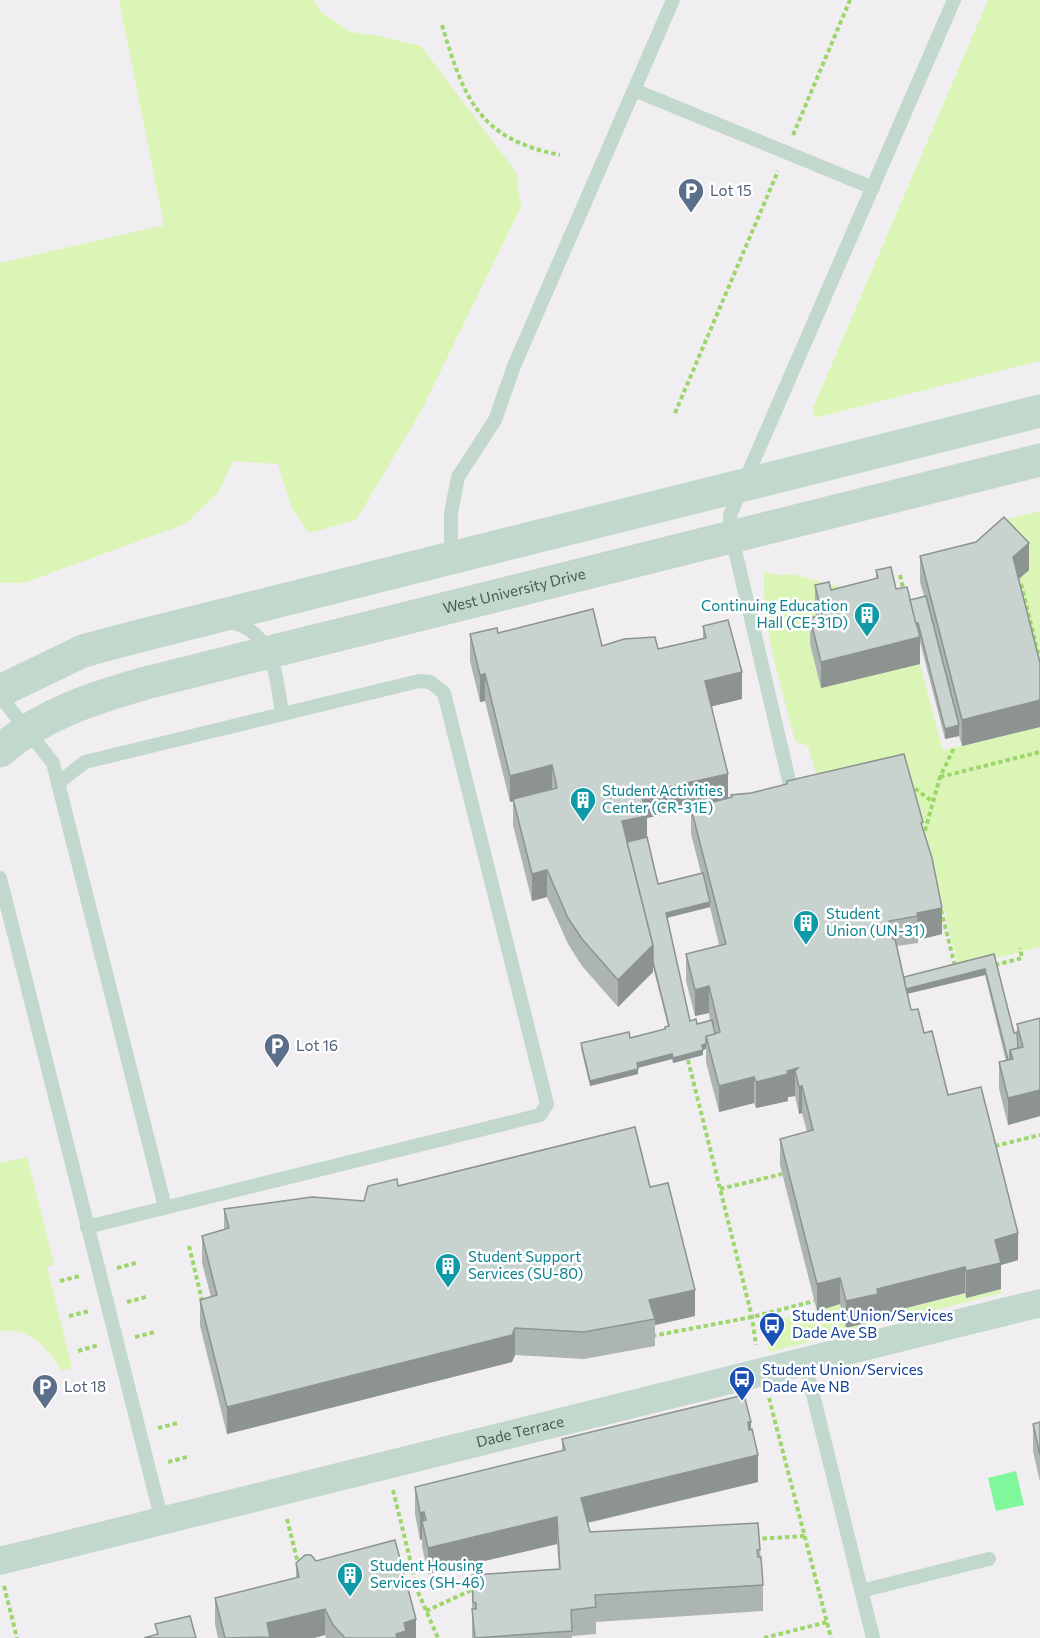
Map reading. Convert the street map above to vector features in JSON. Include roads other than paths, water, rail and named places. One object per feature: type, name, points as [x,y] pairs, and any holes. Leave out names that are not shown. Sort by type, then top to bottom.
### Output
[{"type":"street","points":[[0,691],[84,651],[1040,411]]},
{"type":"street","name":"West University Drive","points":[[0,751],[53,715],[91,698],[1040,460]]},
{"type":"street","points":[[499,546],[510,592]]},
{"type":"street","name":"Dade Terrace","points":[[1,1570],[162,1521],[1040,1303]]},
{"type":"lane","points":[[451,558],[451,513],[458,477],[495,420],[514,366],[673,0]]},
{"type":"lane","points":[[790,785],[732,537],[730,515],[954,0]]},
{"type":"lane","points":[[634,90],[873,188]]},
{"type":"lane","points":[[211,618],[251,628],[261,638],[268,652],[282,714]]},
{"type":"lane","points":[[58,783],[85,762],[419,681],[430,682],[444,693],[548,1104],[540,1115],[87,1227]]},
{"type":"lane","points":[[0,696],[53,763],[165,1207]]},
{"type":"lane","points":[[0,878],[162,1521]]},
{"type":"lane","points":[[805,1362],[873,1638]]},
{"type":"lane","points":[[861,1591],[989,1559]]},
{"type":"place","name":"Lot 15","points":[[691,214]]},
{"type":"place","name":"Continuing Education Hall (CE-31D)","points":[[867,638]]},
{"type":"place","name":"Student Activities Center (CR-31E)","points":[[583,823]]},
{"type":"place","name":"Student Union (UN-31)","points":[[806,946]]},
{"type":"place","name":"Lot 16","points":[[277,1069]]},
{"type":"place","name":"Student Support Services (SU-80)","points":[[448,1289]]},
{"type":"place","name":"Student Union/Services Dade Ave SB","points":[[772,1348]]},
{"type":"place","name":"Student Union/Services Dade Ave NB","points":[[742,1402]]},
{"type":"place","name":"Lot 18","points":[[45,1410]]},
{"type":"place","name":"Student Housing Services (SH-46)","points":[[350,1598]]}]
